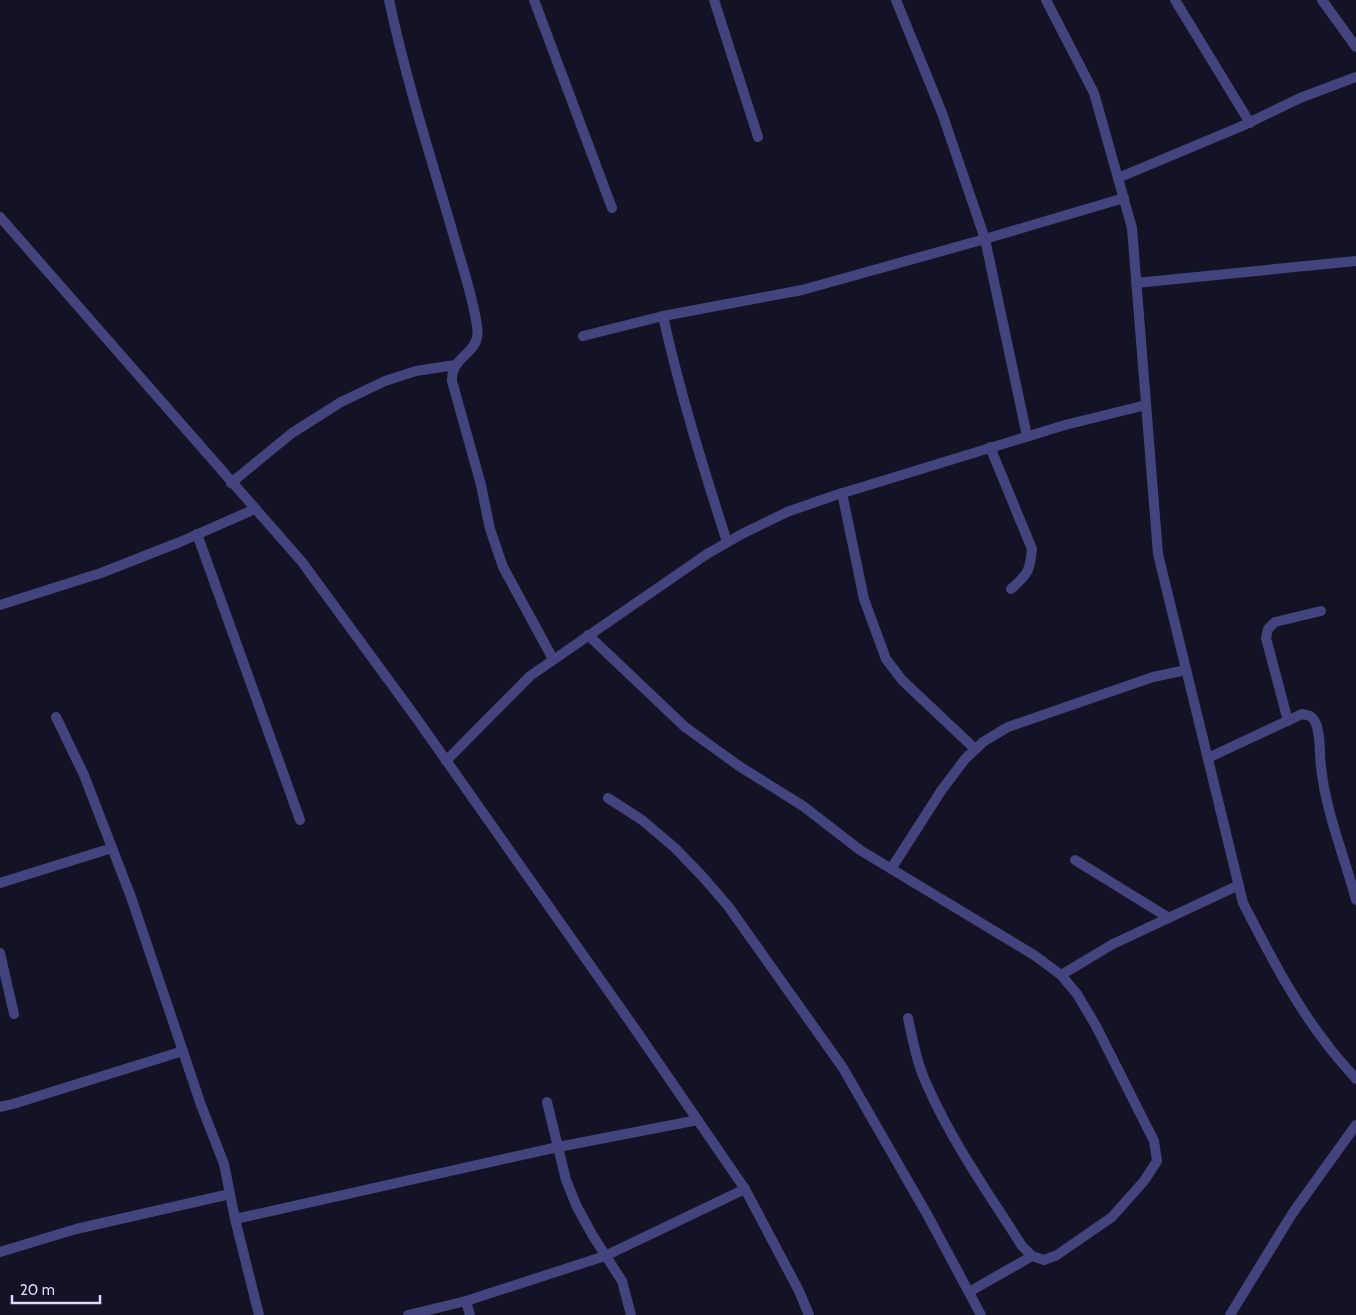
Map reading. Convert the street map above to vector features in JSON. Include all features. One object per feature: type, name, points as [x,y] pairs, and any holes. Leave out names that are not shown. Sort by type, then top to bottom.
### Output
[{"type":"street","points":[[389,0],[413,95],[478,327],[478,339],[472,348],[454,365],[452,381],[481,485],[490,529],[503,567],[554,659]]},
{"type":"street","points":[[534,0],[612,208]]},
{"type":"street","points":[[714,0],[758,137]]},
{"type":"street","points":[[896,0],[942,113],[985,239],[1027,436]]},
{"type":"street","points":[[1046,0],[1094,93],[1132,228],[1158,554],[1239,886],[1244,903],[1274,963],[1325,1043],[1356,1079]]},
{"type":"street","points":[[1175,0],[1250,123]]},
{"type":"street","points":[[1322,0],[1356,47]]},
{"type":"street","points":[[1118,178],[1250,123],[1300,98],[1356,77]]},
{"type":"street","points":[[583,336],[663,316],[802,290],[1124,198]]},
{"type":"street","points":[[0,217],[302,562],[446,761],[633,1026],[745,1189],[799,1291],[809,1315]]},
{"type":"street","points":[[1136,283],[1356,261]]},
{"type":"street","points":[[663,316],[691,431],[727,542]]},
{"type":"street","points":[[231,483],[292,433],[341,402],[393,378],[416,371],[454,365]]},
{"type":"street","points":[[446,761],[530,676],[727,542],[787,512],[842,493],[1065,424],[1146,405]]},
{"type":"street","points":[[990,447],[1032,549],[1030,567],[1025,576],[1011,589]]},
{"type":"street","points":[[842,493],[864,599],[886,659],[902,680],[975,749]]},
{"type":"street","points":[[0,605],[101,573],[255,509]]},
{"type":"street","points":[[198,534],[218,596],[300,820]]},
{"type":"street","points":[[1288,721],[1266,638],[1268,629],[1275,622],[1320,611]]},
{"type":"street","points":[[588,635],[685,727],[739,766],[803,806],[860,850],[1034,955],[1061,975],[1077,994],[1096,1026],[1154,1141],[1157,1161],[1144,1181],[1112,1217],[1100,1227],[1057,1255],[1044,1260],[1032,1256],[1022,1246],[953,1136],[926,1084],[908,1018]]},
{"type":"street","points":[[891,868],[941,791],[964,760],[982,742],[1008,727],[1153,677],[1186,670]]},
{"type":"street","points":[[1208,758],[1302,714],[1310,716],[1314,720],[1318,731],[1320,766],[1328,808],[1356,900]]},
{"type":"street","points":[[56,718],[84,775],[131,897],[183,1051],[224,1164],[235,1219],[259,1315]]},
{"type":"street","points":[[608,798],[642,820],[675,848],[728,906],[843,1068],[928,1216],[981,1315]]},
{"type":"street","points":[[0,883],[112,848]]},
{"type":"street","points":[[1075,860],[1169,918]]},
{"type":"street","points":[[1061,975],[1113,944],[1239,886]]},
{"type":"street","points":[[0,953],[14,1014]]},
{"type":"street","points":[[0,1106],[13,1104],[183,1051]]},
{"type":"street","points":[[547,1102],[566,1180],[577,1207],[605,1256],[622,1281],[631,1315]]},
{"type":"street","points":[[235,1219],[558,1147],[698,1120]]},
{"type":"street","points":[[1230,1315],[1292,1214],[1356,1125]]},
{"type":"street","points":[[408,1315],[466,1301],[605,1256],[745,1189]]},
{"type":"street","points":[[0,1252],[76,1229],[230,1194]]},
{"type":"street","points":[[969,1292],[1032,1256]]},
{"type":"street","points":[[466,1301],[470,1315]]}]
